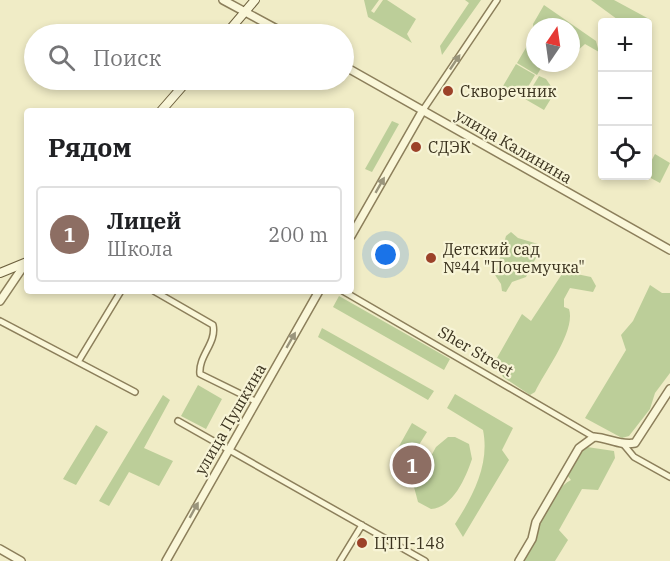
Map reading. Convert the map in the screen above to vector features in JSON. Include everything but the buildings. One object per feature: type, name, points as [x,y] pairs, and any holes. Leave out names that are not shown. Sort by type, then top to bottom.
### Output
[{"type":"main road","points":[[235,24],[255,0]]},
{"type":"main road","points":[[164,108],[179,90]]},
{"type":"main road","points":[[0,273],[24,264]]},
{"type":"street","points":[[223,0],[267,24]]},
{"type":"street","points":[[354,231],[423,110],[496,2],[487,0]]},
{"type":"street","name":"улица Калинина","points":[[354,72],[670,250]]},
{"type":"street","points":[[0,300],[24,266]]},
{"type":"street","points":[[78,362],[119,294]]},
{"type":"street","points":[[158,294],[213,325],[215,334],[199,366],[200,374],[255,401]]},
{"type":"street","name":"улица Пушкина","points":[[166,561],[317,294]]},
{"type":"street","name":"Sher Street","points":[[348,294],[594,437]]},
{"type":"street","points":[[0,321],[135,392]]},
{"type":"street","points":[[624,445],[635,442],[641,436],[670,389]]},
{"type":"street","points":[[178,421],[424,561]]},
{"type":"street","points":[[519,561],[532,539],[536,522],[579,448],[594,437],[607,438],[624,445],[634,457],[670,477]]},
{"type":"street","points":[[340,561],[362,525]]},
{"type":"street","points":[[0,549],[21,561]]},
{"type":"green space","points":[[364,0],[379,0],[371,11],[374,13],[383,0],[387,0],[416,19],[407,34],[412,43],[368,17]]},
{"type":"green space","points":[[465,0],[481,0],[442,55],[440,46],[469,3]]},
{"type":"green space","points":[[591,0],[614,0],[647,18],[616,18]]},
{"type":"green space","points":[[544,5],[563,18],[536,18]]},
{"type":"green space","points":[[580,30],[596,41],[598,51],[585,44],[580,48]]},
{"type":"green space","points":[[526,48],[526,68],[517,63]]},
{"type":"green space","points":[[516,64],[526,72],[535,75],[522,97],[503,86]]},
{"type":"green space","points":[[539,76],[546,79],[555,92],[544,110],[525,99]]},
{"type":"green space","points":[[392,121],[399,124],[372,172],[365,169]]},
{"type":"green space","points":[[655,154],[670,163],[660,183],[652,179],[652,160]]},
{"type":"green space","points":[[511,232],[518,238],[538,244],[540,250],[526,277],[512,282],[506,292],[502,291],[501,284],[495,275],[506,236]]},
{"type":"green space","points":[[567,272],[591,277],[596,286],[593,292],[570,288],[564,299],[564,307],[569,309],[570,318],[564,339],[535,392],[530,395],[503,377],[498,368],[493,365],[522,314],[531,321],[562,274]]},
{"type":"green space","points":[[650,285],[662,293],[670,293],[670,373],[655,393],[650,409],[629,436],[622,438],[585,418],[626,350],[621,335],[633,321]]},
{"type":"green space","points":[[339,296],[450,359],[444,370],[333,307]]},
{"type":"green space","points":[[322,328],[434,391],[428,400],[318,337]]},
{"type":"green space","points":[[198,385],[222,399],[206,429],[181,416]]},
{"type":"green space","points":[[455,394],[513,428],[502,450],[509,460],[463,537],[455,524],[474,491],[482,467],[485,443],[483,430],[447,408]]},
{"type":"green space","points":[[163,395],[170,400],[144,448],[173,461],[159,486],[129,472],[109,506],[99,501]]},
{"type":"green space","points":[[412,423],[427,432],[412,456],[398,448]]},
{"type":"green space","points":[[96,425],[108,432],[76,485],[63,479]]},
{"type":"green space","points":[[448,437],[455,437],[469,444],[472,459],[458,490],[446,503],[431,509],[418,502],[414,487],[436,447]]},
{"type":"green space","points":[[587,447],[614,451],[615,458],[598,490],[582,489],[559,530],[568,540],[555,561],[523,561],[549,505],[562,486],[571,480],[567,475],[581,450]]},
{"type":"place","name":"Скворечник","points":[[448,91]]},
{"type":"place","name":"СДЭК","points":[[416,147]]},
{"type":"place","name":"Детский сад №44 \"Почемучка\"","points":[[431,258]]},
{"type":"place","name":"Лицей","points":[[412,465]]},
{"type":"place","name":"ЦТП-148","points":[[362,543]]}]
